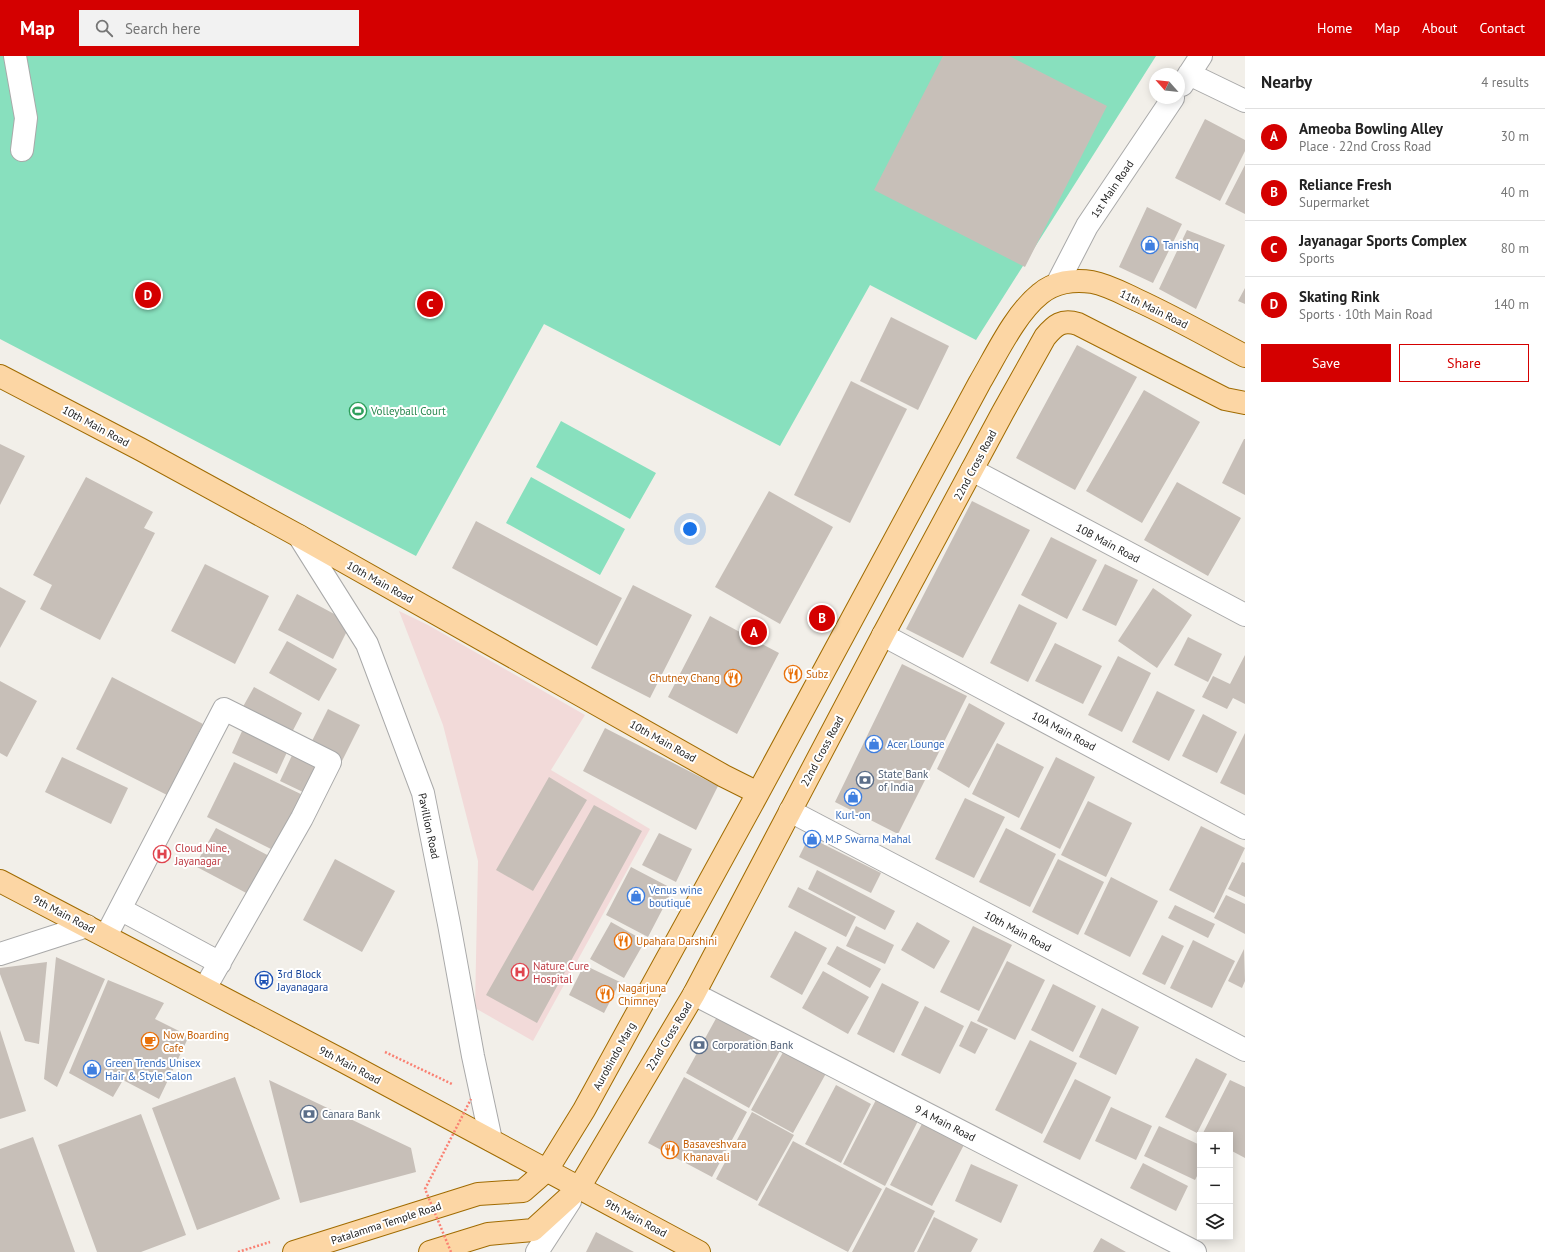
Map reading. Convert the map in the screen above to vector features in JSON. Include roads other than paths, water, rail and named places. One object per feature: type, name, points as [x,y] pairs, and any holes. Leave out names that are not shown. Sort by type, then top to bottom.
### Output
[{"type":"main road","name":"11th Main Road","points":[[1057,284],[1074,281],[1090,282],[1105,286],[1161,311],[1245,356]]},
{"type":"main road","points":[[758,793],[1002,345],[1025,309],[1040,293],[1057,284]]},
{"type":"main road","name":"22nd Cross Road","points":[[430,1252],[488,1234],[533,1230],[579,1188],[694,994],[883,635],[972,470],[1052,329],[1065,322],[1070,322],[1088,328],[1225,399],[1245,404]]},
{"type":"main road","name":"10th Main Road","points":[[0,376],[140,449],[299,536],[724,776],[758,793]]},
{"type":"main road","name":"Aurobindo Marg","points":[[478,1194],[523,1191],[547,1170],[584,1110],[758,793]]},
{"type":"main road","name":"9th Main Road","points":[[0,881],[206,988],[699,1252]]},
{"type":"main road","name":"Patalamma Temple Road","points":[[294,1252],[478,1194]]},
{"type":"street","points":[[15,56],[26,118],[22,150]]},
{"type":"street","points":[[1190,73],[1245,101]]},
{"type":"street","name":"1st Main Road","points":[[1057,284],[1087,226],[1169,104]]},
{"type":"street","name":"10B Main Road","points":[[972,470],[1245,615]]},
{"type":"street","name":"Pavillion Road","points":[[299,536],[367,644],[423,793],[473,1056],[491,1140]]},
{"type":"street","name":"10A Main Road","points":[[883,635],[1245,828]]},
{"type":"street","points":[[106,936],[224,709],[330,762],[302,818],[206,988]]},
{"type":"street","name":"10th Main Road","points":[[790,811],[1245,1050]]},
{"type":"street","points":[[120,909],[220,963]]},
{"type":"street","points":[[0,954],[86,926]]},
{"type":"street","name":"9 A Main Road","points":[[694,994],[1195,1252]]},
{"type":"street","points":[[537,1252],[579,1188]]},
{"type":"place","name":"Tanishq","points":[[1150,245]]},
{"type":"place","name":"Skating Rink","points":[[148,295]]},
{"type":"place","name":"Jayanagar Sports Complex","points":[[430,304]]},
{"type":"place","name":"Volleyball Court","points":[[358,411]]},
{"type":"place","name":"Reliance Fresh","points":[[822,618]]},
{"type":"place","name":"Ameoba Bowling Alley","points":[[754,632]]},
{"type":"place","name":"Subz","points":[[793,674]]},
{"type":"place","name":"Chutney Chang","points":[[733,678]]},
{"type":"place","name":"Acer Lounge","points":[[874,744]]},
{"type":"place","name":"State Bank of India","points":[[865,780]]},
{"type":"place","name":"Kurl-on","points":[[853,797]]},
{"type":"place","name":"M.P Swarna Mahal","points":[[812,839]]},
{"type":"place","name":"Cloud Nine, Jayanagar","points":[[162,854]]},
{"type":"place","name":"Venus wine boutique","points":[[636,896]]},
{"type":"place","name":"Upahara Darshini","points":[[623,941]]},
{"type":"place","name":"Nature Cure Hospital","points":[[520,972]]},
{"type":"place","name":"3rd Block Jayanagara","points":[[264,980]]},
{"type":"place","name":"Nagarjuna Chimney","points":[[605,994]]},
{"type":"place","name":"Now Boarding Cafe","points":[[150,1041]]},
{"type":"place","name":"Corporation Bank","points":[[699,1045]]},
{"type":"place","name":"Green Trends Unisex Hair & Style Salon","points":[[92,1069]]},
{"type":"place","name":"Canara Bank","points":[[309,1114]]},
{"type":"place","name":"Basaveshvara Khanavali","points":[[670,1150]]}]
